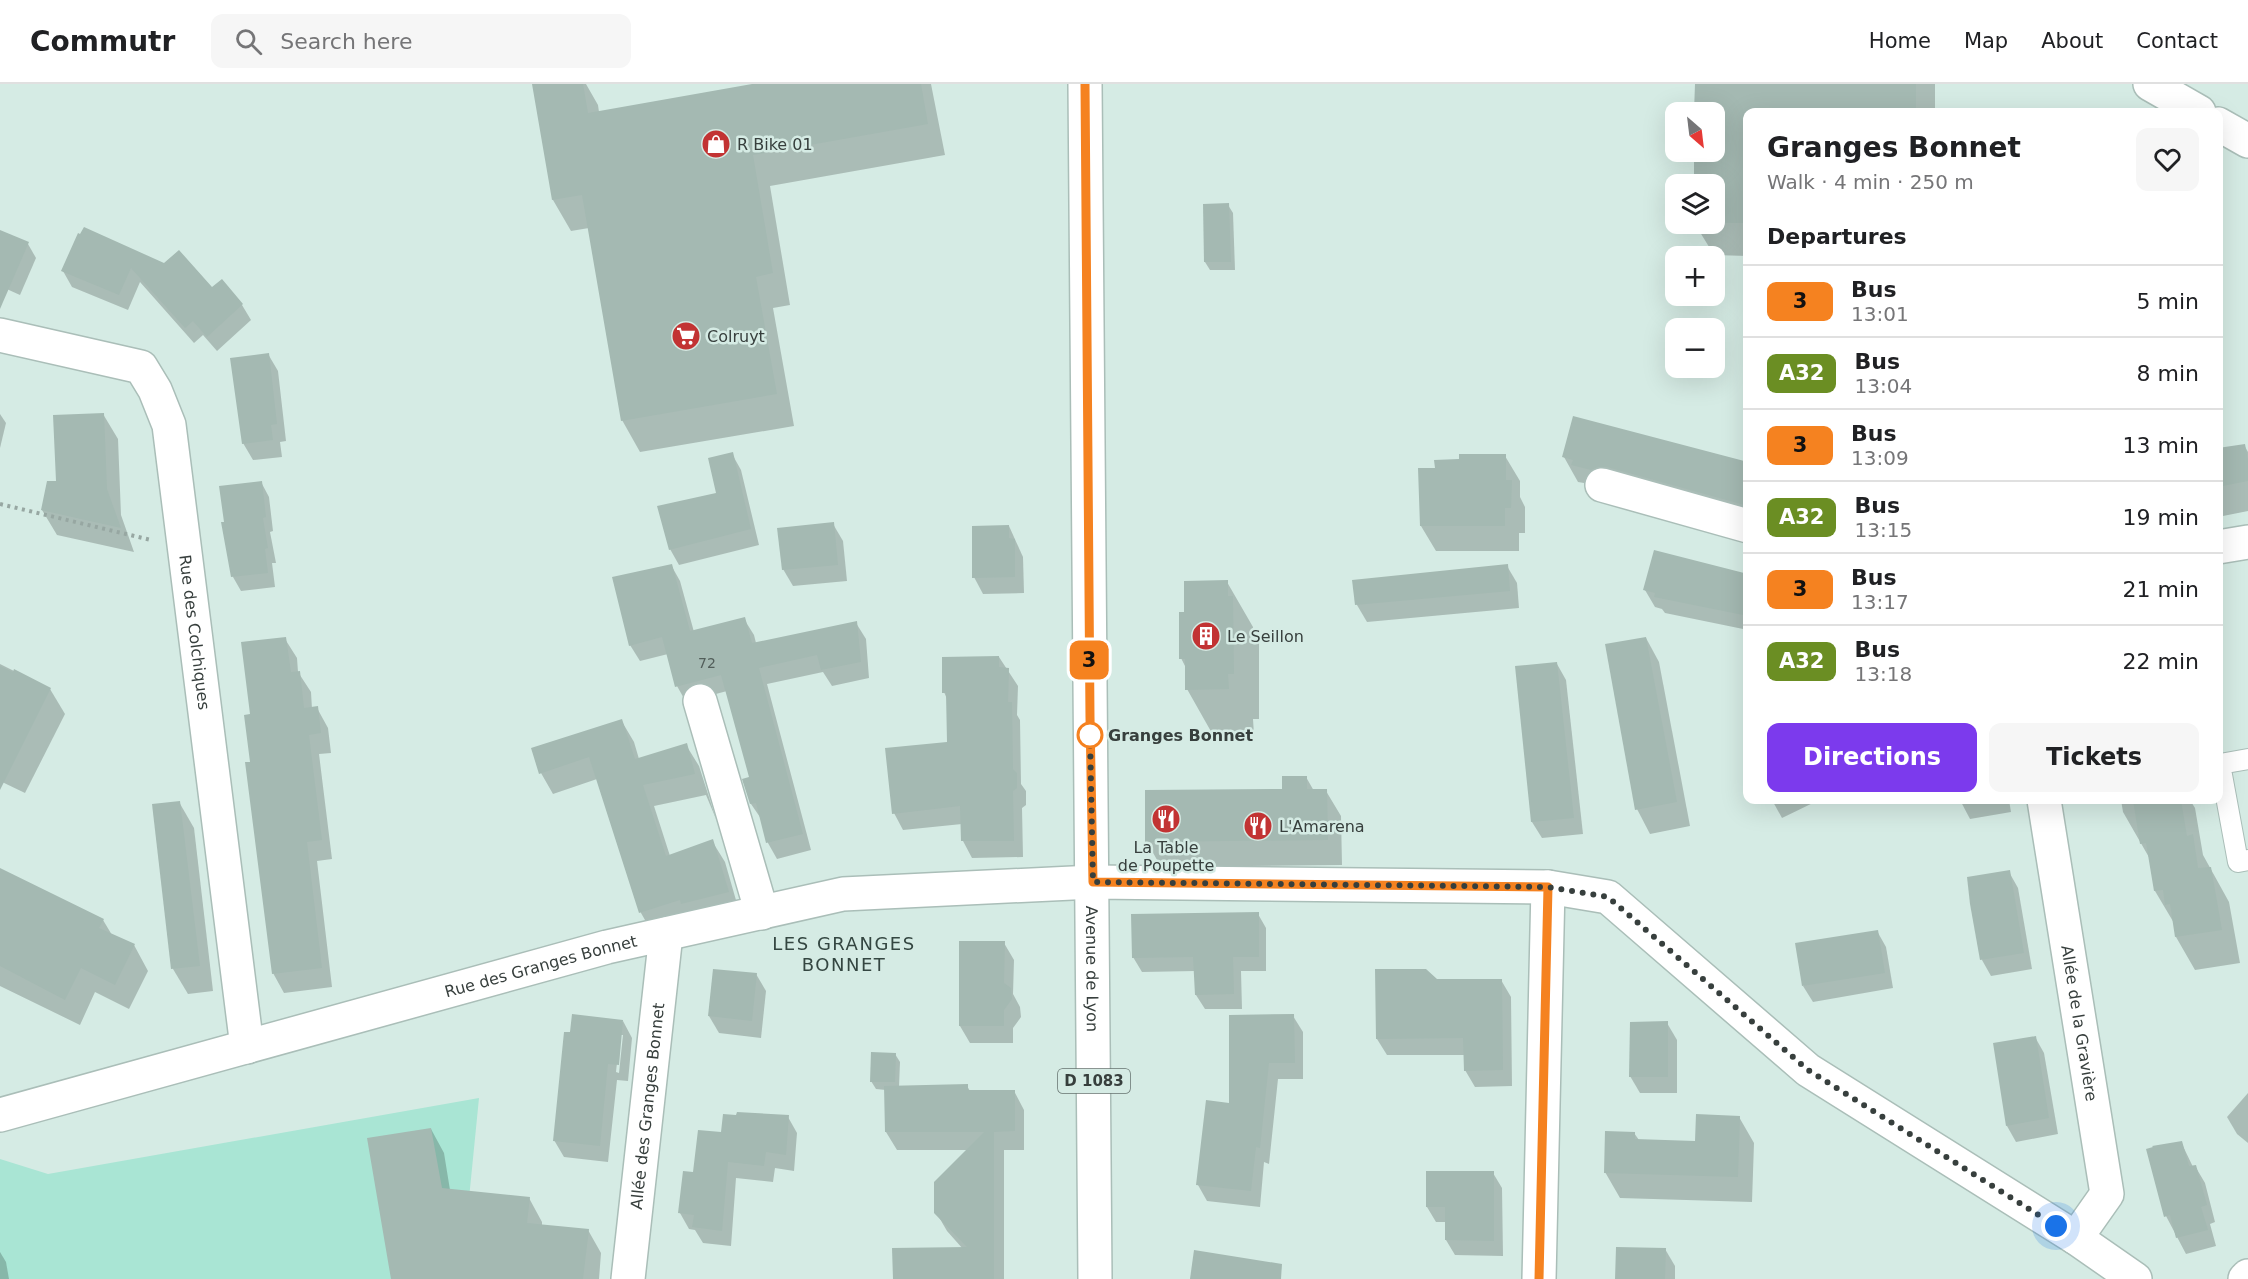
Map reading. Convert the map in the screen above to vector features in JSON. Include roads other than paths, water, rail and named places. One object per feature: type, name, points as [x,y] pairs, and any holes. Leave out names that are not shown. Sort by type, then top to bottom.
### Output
[{"type":"street","name":"Avenue de Lyon","points":[[1085,84],[1095,1279]]},
{"type":"street","points":[[2150,84],[2192,108]]},
{"type":"street","points":[[2223,127],[2248,141]]},
{"type":"street","name":"Rue des Colchiques","points":[[0,335],[141,367],[155,390],[169,425],[247,1047]]},
{"type":"street","points":[[1602,486],[1743,525]]},
{"type":"street","points":[[2223,547],[2248,542]]},
{"type":"street","points":[[700,701],[762,912]]},
{"type":"street","name":"Allée de la Gravière","points":[[2045,804],[2107,1194],[2076,1238]]},
{"type":"street","name":"Rue des Granges Bonnet","points":[[0,1115],[607,947],[843,894],[1093,882],[1548,887],[1608,897],[1808,1070],[2076,1238],[2135,1279]]},
{"type":"street","points":[[1539,1279],[1548,887]]},
{"type":"street","name":"Allée des Granges Bonnet","points":[[628,1279],[666,934]]},
{"type":"lane","points":[[2223,763],[2248,759]]},
{"type":"lane","points":[[2223,780],[2238,861],[2248,860]]},
{"type":"place","name":"R Bike 01","points":[[716,144]]},
{"type":"place","name":"Colruyt","points":[[686,336]]},
{"type":"place","name":"Le Seillon","points":[[1206,636]]},
{"type":"place","name":"Granges Bonnet","points":[[1090,735]]},
{"type":"place","name":"La Table de Poupette","points":[[1166,819]]},
{"type":"place","name":"L'Amarena","points":[[1258,826]]},
{"type":"district","name":"LES GRANGES BONNET","points":[[844,953]]}]
